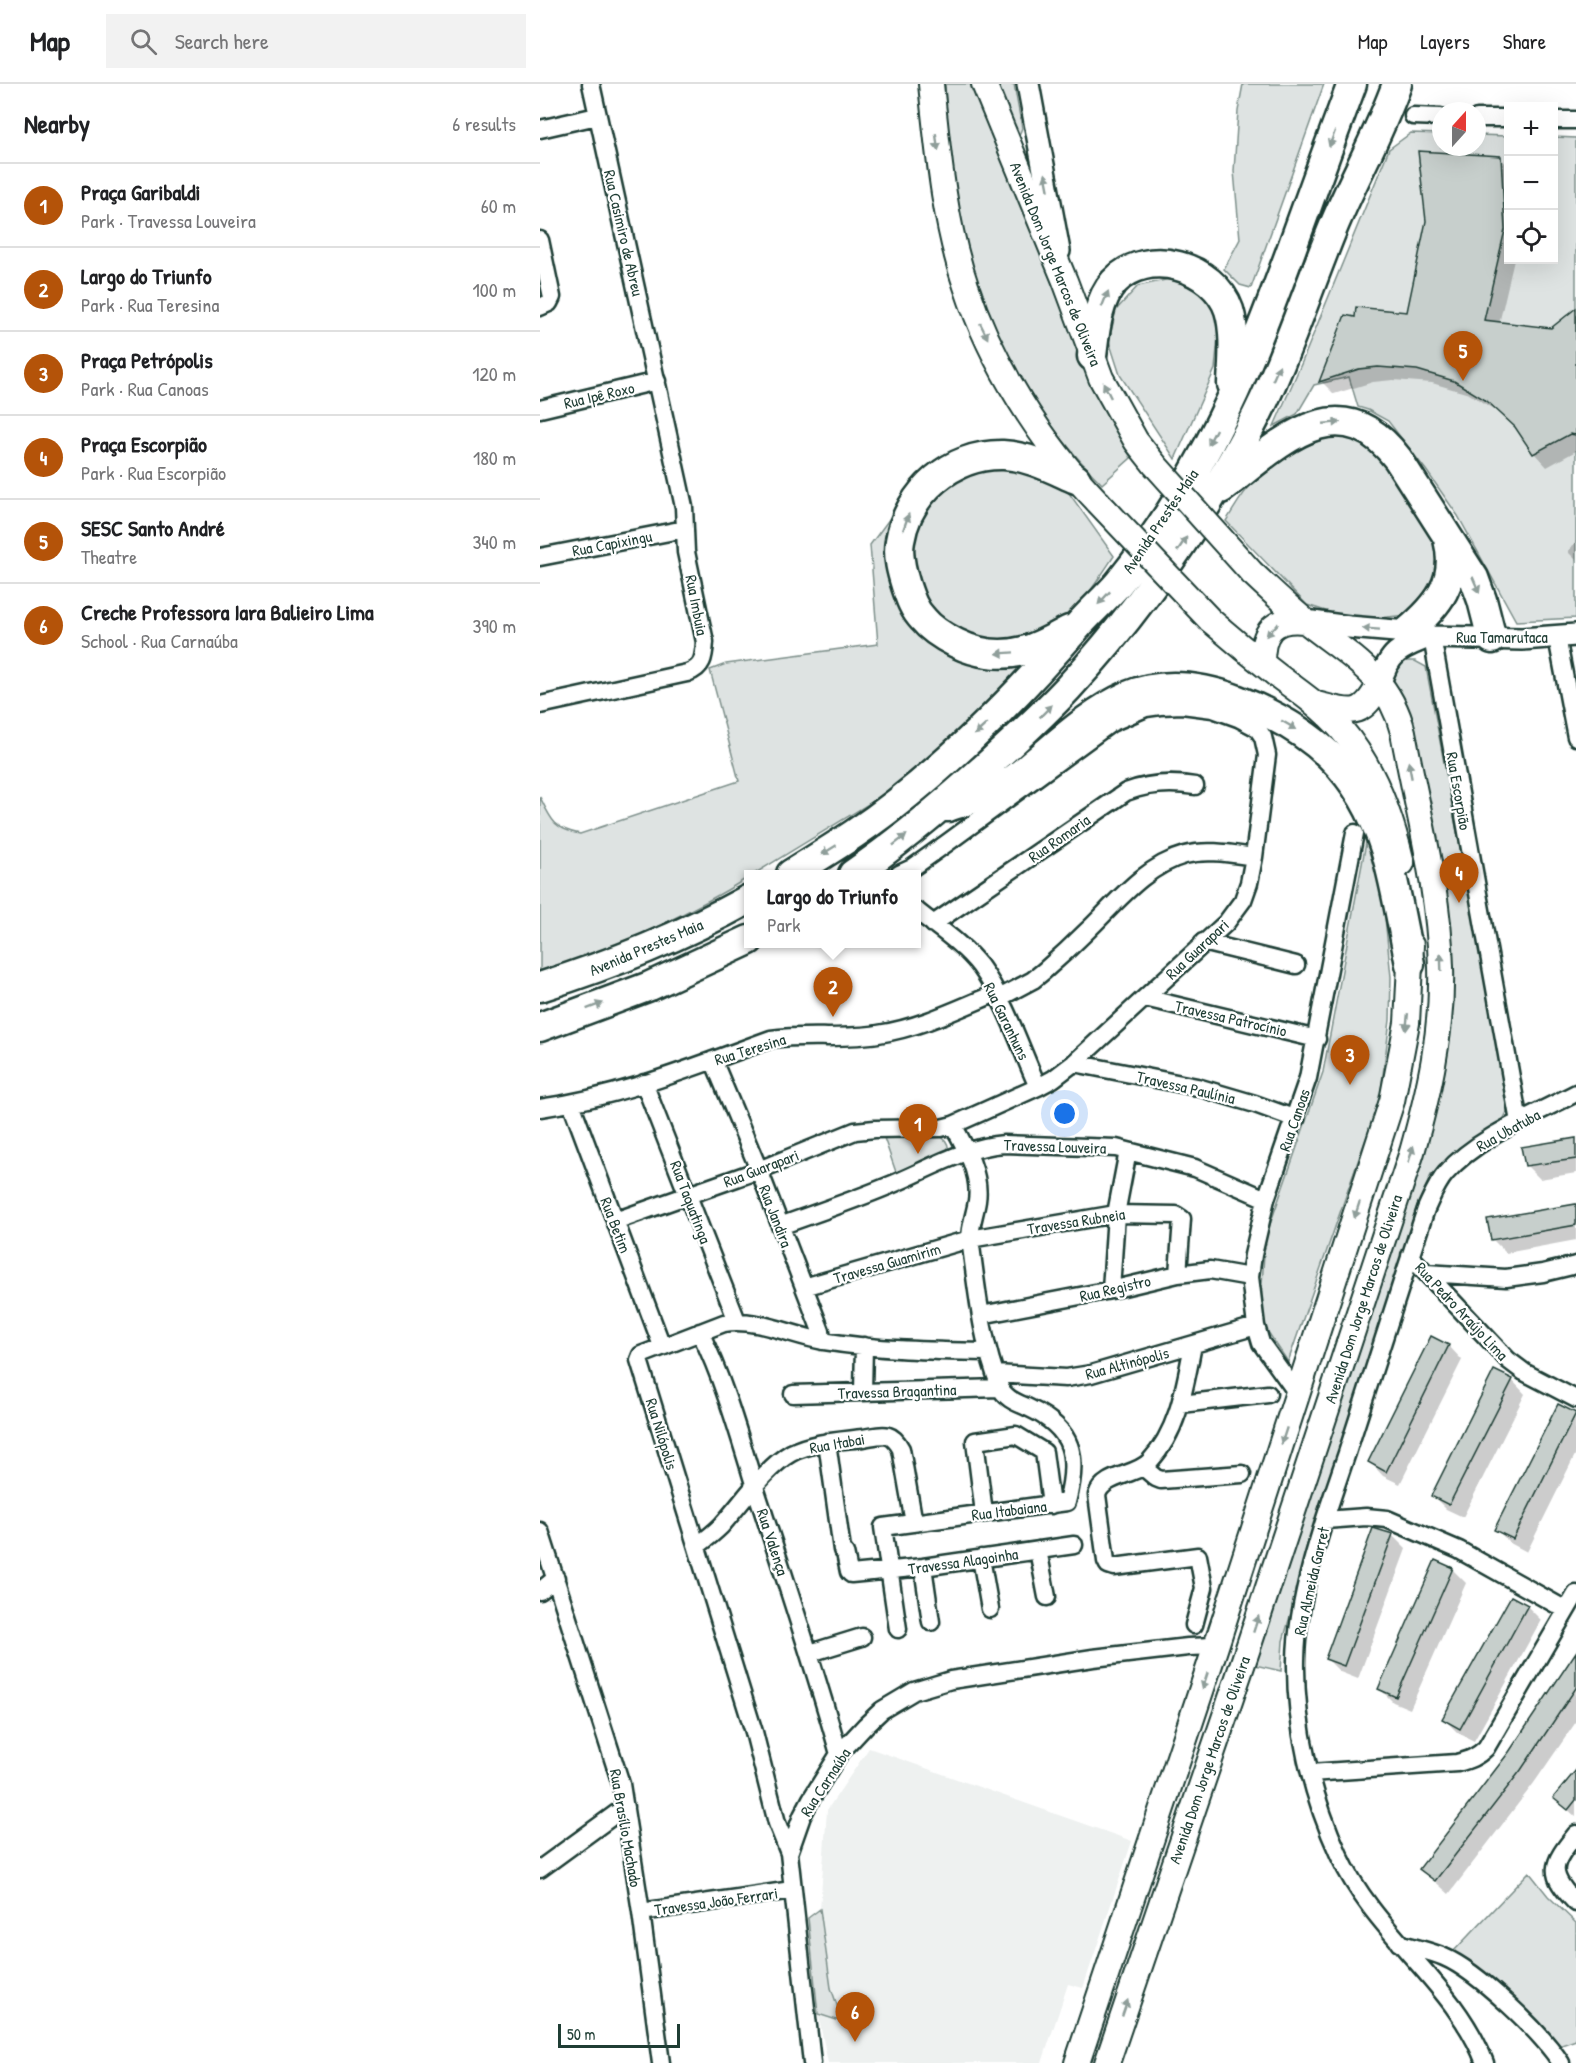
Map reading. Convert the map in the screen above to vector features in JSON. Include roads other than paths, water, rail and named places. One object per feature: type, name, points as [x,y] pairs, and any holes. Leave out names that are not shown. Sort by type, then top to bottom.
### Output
[{"type":"highway","name":"Avenida Prestes Maia","points":[[796,870],[855,834],[915,788],[1001,710],[1116,585],[1165,519],[1197,468],[1232,398],[1268,312],[1352,84]]},
{"type":"highway","name":"Avenida Prestes Maia","points":[[871,869],[1026,731],[1068,689],[1152,589],[1184,543],[1249,430],[1280,363],[1335,223],[1386,115],[1397,84]]},
{"type":"highway","points":[[1092,356],[1102,303],[1115,281],[1124,273],[1144,264],[1167,264],[1182,268],[1207,280],[1229,310],[1233,343],[1232,398]]},
{"type":"highway","points":[[1212,496],[1299,432],[1326,423],[1348,423],[1365,428],[1388,444],[1466,565],[1478,588],[1492,639]]},
{"type":"highway","points":[[1078,625],[1021,652],[987,653],[962,646],[934,630],[922,619],[908,591],[901,566],[899,543],[911,508],[926,487],[948,469],[972,458],[1004,455],[1034,461],[1088,492]]},
{"type":"highway","points":[[1422,635],[1430,612],[1446,586],[1452,554],[1448,537]]},
{"type":"highway","points":[[937,811],[999,789],[1088,719],[1130,695],[1146,690],[1176,687],[1215,692],[1253,706],[1298,730],[1335,759],[1354,784],[1367,805],[1385,849],[1410,964]]},
{"type":"highway","name":"Avenida Prestes Maia","points":[[540,987],[603,967],[660,944],[744,902]]},
{"type":"highway","points":[[540,1027],[650,986],[744,942]]},
{"type":"main road","points":[[931,84],[943,182],[955,247],[965,285],[981,327],[1020,400],[1038,428],[1088,492]]},
{"type":"main road","name":"Avenida Dom Jorge Marcos de Oliveira","points":[[984,84],[1065,281],[1092,356],[1112,400],[1136,441],[1252,573],[1305,621],[1359,661],[1380,683],[1396,710],[1403,732],[1437,908],[1441,969],[1440,1003],[1428,1097],[1412,1152],[1247,1651],[1107,2063]]},
{"type":"main road","name":"Avenida Dom Jorge Marcos de Oliveira","points":[[1077,2063],[1216,1646],[1392,1101],[1407,1023],[1411,929],[1405,878],[1391,822],[1379,791],[1342,730],[1316,704],[1210,620],[1088,492]]},
{"type":"main road","points":[[1262,663],[1264,639],[1273,627],[1291,619],[1305,621]]},
{"type":"main road","points":[[1316,704],[1355,711],[1364,707],[1380,683]]},
{"type":"street","name":"Rua Casimiro de Abreu","points":[[591,84],[657,381]]},
{"type":"street","points":[[1028,84],[1065,281]]},
{"type":"street","points":[[540,129],[597,116]]},
{"type":"street","points":[[1413,116],[1432,117]]},
{"type":"street","points":[[1486,118],[1504,118]]},
{"type":"street","points":[[1558,120],[1576,120]]},
{"type":"street","points":[[540,240],[552,294],[551,301],[540,307]]},
{"type":"street","name":"Rua Ipê Roxo","points":[[540,409],[657,381]]},
{"type":"street","name":"Rua Imbuia","points":[[540,705],[687,673],[698,668],[704,655],[705,642],[686,552],[684,507],[657,381]]},
{"type":"street","name":"Rua Capixingu","points":[[540,557],[685,528]]},
{"type":"street","name":"Rua Tamarutaca","points":[[1305,621],[1422,635],[1492,639],[1567,636]]},
{"type":"street","name":"Rua Tamarutaca","points":[[1380,683],[1386,664],[1395,652],[1422,635]]},
{"type":"street","name":"Rua Escorpião","points":[[1422,635],[1519,1122]]},
{"type":"street","points":[[1567,636],[1576,737]]},
{"type":"street","name":"Rua Guarapari","points":[[615,1221],[759,1170],[855,1131],[941,1128],[953,1125],[1053,1079],[1074,1063],[1226,923],[1243,900],[1254,857],[1267,755],[1263,737],[1257,728],[1250,724],[1213,709],[1171,705],[1146,708],[1111,723],[947,843],[905,870]]},
{"type":"street","name":"Rua Romaria","points":[[933,924],[1126,792],[1144,786],[1166,783],[1195,786]]},
{"type":"street","name":"Rua Canoas","points":[[1298,1393],[1261,1343],[1256,1326],[1250,1277],[1252,1255],[1266,1198],[1296,1119],[1308,1078],[1355,833]]},
{"type":"street","name":"Rua Teresina","points":[[540,1108],[571,1104],[644,1083],[771,1039],[790,1036],[845,1038],[906,1029],[1033,980],[1157,867],[1185,855],[1220,852],[1254,857]]},
{"type":"street","name":"Rua Garanhuns","points":[[921,914],[955,941],[979,966],[997,995],[1038,1087]]},
{"type":"street","points":[[1203,942],[1296,965]]},
{"type":"street","name":"Travessa Patrocínio","points":[[1145,998],[1317,1039]]},
{"type":"street","name":"Rua Jandira","points":[[713,1060],[759,1170],[821,1331],[822,1341]]},
{"type":"street","name":"Travessa Paulínia","points":[[1074,1063],[1197,1088],[1255,1104],[1296,1119]]},
{"type":"street","name":"Rua Taquatinga","points":[[644,1083],[737,1321]]},
{"type":"street","name":"Rua Ubatuba","points":[[1445,1174],[1475,1147],[1576,1093]]},
{"type":"street","name":"Rua Betim","points":[[571,1104],[662,1346]]},
{"type":"street","points":[[953,1125],[968,1152],[978,1193],[970,1239],[988,1352],[998,1381]]},
{"type":"street","name":"Travessa Louveira","points":[[780,1226],[889,1186],[968,1152],[988,1145],[1004,1144],[1116,1148],[1195,1168],[1266,1198]]},
{"type":"street","points":[[1111,1290],[1116,1214],[1128,1151]]},
{"type":"street","name":"Rua Almeida Garret","points":[[1445,1174],[1426,1209],[1325,1520],[1302,1607],[1296,1659],[1298,1707],[1310,1773],[1338,1854],[1368,1905],[1466,2023],[1485,2063]]},
{"type":"street","name":"Travessa Rubneia","points":[[970,1239],[1116,1214],[1176,1215],[1182,1219],[1178,1274]]},
{"type":"street","name":"Travessa Guamirim","points":[[804,1287],[970,1239]]},
{"type":"street","name":"Rua Pedro Araújo Lima","points":[[1410,1256],[1508,1360],[1524,1372],[1576,1399]]},
{"type":"street","points":[[1426,1273],[1506,1278],[1543,1273],[1576,1265]]},
{"type":"street","name":"Rua Registro","points":[[981,1315],[1111,1290],[1178,1274],[1209,1270],[1250,1277]]},
{"type":"street","name":"Rua Nilópolis","points":[[789,1853],[774,1814],[754,1732],[639,1360],[643,1353],[724,1323],[737,1321],[822,1341],[864,1346],[988,1352]]},
{"type":"street","name":"Rua Altinópolis","points":[[998,1381],[1066,1378],[1091,1374],[1256,1326]]},
{"type":"street","name":"Rua Valença","points":[[700,1332],[712,1356],[810,1653],[839,1754]]},
{"type":"street","points":[[1193,1345],[1181,1404],[1160,1447],[1143,1467],[1110,1481],[1098,1491],[1098,1501],[1108,1565],[1114,1567],[1195,1555],[1198,1557],[1204,1588],[1194,1625]]},
{"type":"street","points":[[863,1392],[864,1346]]},
{"type":"street","name":"Travessa Bragantina","points":[[793,1394],[863,1392],[998,1381]]},
{"type":"street","name":"Rua Itabaiana","points":[[898,1629],[883,1527],[1067,1502],[1074,1467],[1071,1449],[1062,1433],[1038,1413],[1009,1398],[998,1381]]},
{"type":"street","points":[[1181,1404],[1268,1394]]},
{"type":"street","name":"Rua Itabai","points":[[697,1546],[720,1527],[755,1487],[789,1454],[827,1442],[886,1435],[896,1439],[901,1449],[914,1523]]},
{"type":"street","points":[[984,1513],[975,1441],[1016,1435],[1044,1452],[1051,1505]]},
{"type":"street","name":"Travessa Alagoinha","points":[[827,1442],[842,1550],[851,1574],[923,1567],[1074,1545]]},
{"type":"street","points":[[1143,1467],[1161,1480],[1242,1474]]},
{"type":"street","points":[[1325,1520],[1366,1517],[1387,1520],[1459,1550],[1566,1610]]},
{"type":"street","name":"Rua Brasílio Machado","points":[[540,1531],[617,1769],[641,1912],[661,2063]]},
{"type":"street","points":[[1038,1550],[1047,1597]]},
{"type":"street","points":[[981,1558],[990,1610]]},
{"type":"street","points":[[923,1567],[931,1622]]},
{"type":"street","points":[[540,1591],[556,1578]]},
{"type":"street","points":[[1310,1773],[1457,1763],[1473,1759],[1486,1748],[1576,1594]]},
{"type":"street","points":[[810,1653],[862,1637]]},
{"type":"street","name":"Rua Carnaúba","points":[[812,2063],[789,1853],[802,1816],[839,1754],[882,1710],[914,1691],[932,1685],[1093,1658],[1216,1646]]},
{"type":"street","points":[[540,1869],[625,1807]]},
{"type":"street","points":[[1576,1834],[1561,1854],[1555,1871],[1563,1890],[1576,1903]]},
{"type":"street","name":"Travessa João Ferrari","points":[[641,1912],[792,1890]]},
{"type":"street","points":[[1398,1943],[1444,1957],[1471,1974],[1522,2018],[1561,2063]]},
{"type":"place","name":"SESC Santo André","points":[[1463,381]]},
{"type":"place","name":"Praça Escorpião","points":[[1459,903]]},
{"type":"place","name":"Largo do Triunfo","points":[[833,1017]]},
{"type":"place","name":"Praça Petrópolis","points":[[1350,1085]]},
{"type":"place","name":"Praça Garibaldi","points":[[918,1154]]},
{"type":"place","name":"Creche Professora Iara Balieiro Lima","points":[[855,2042]]}]
